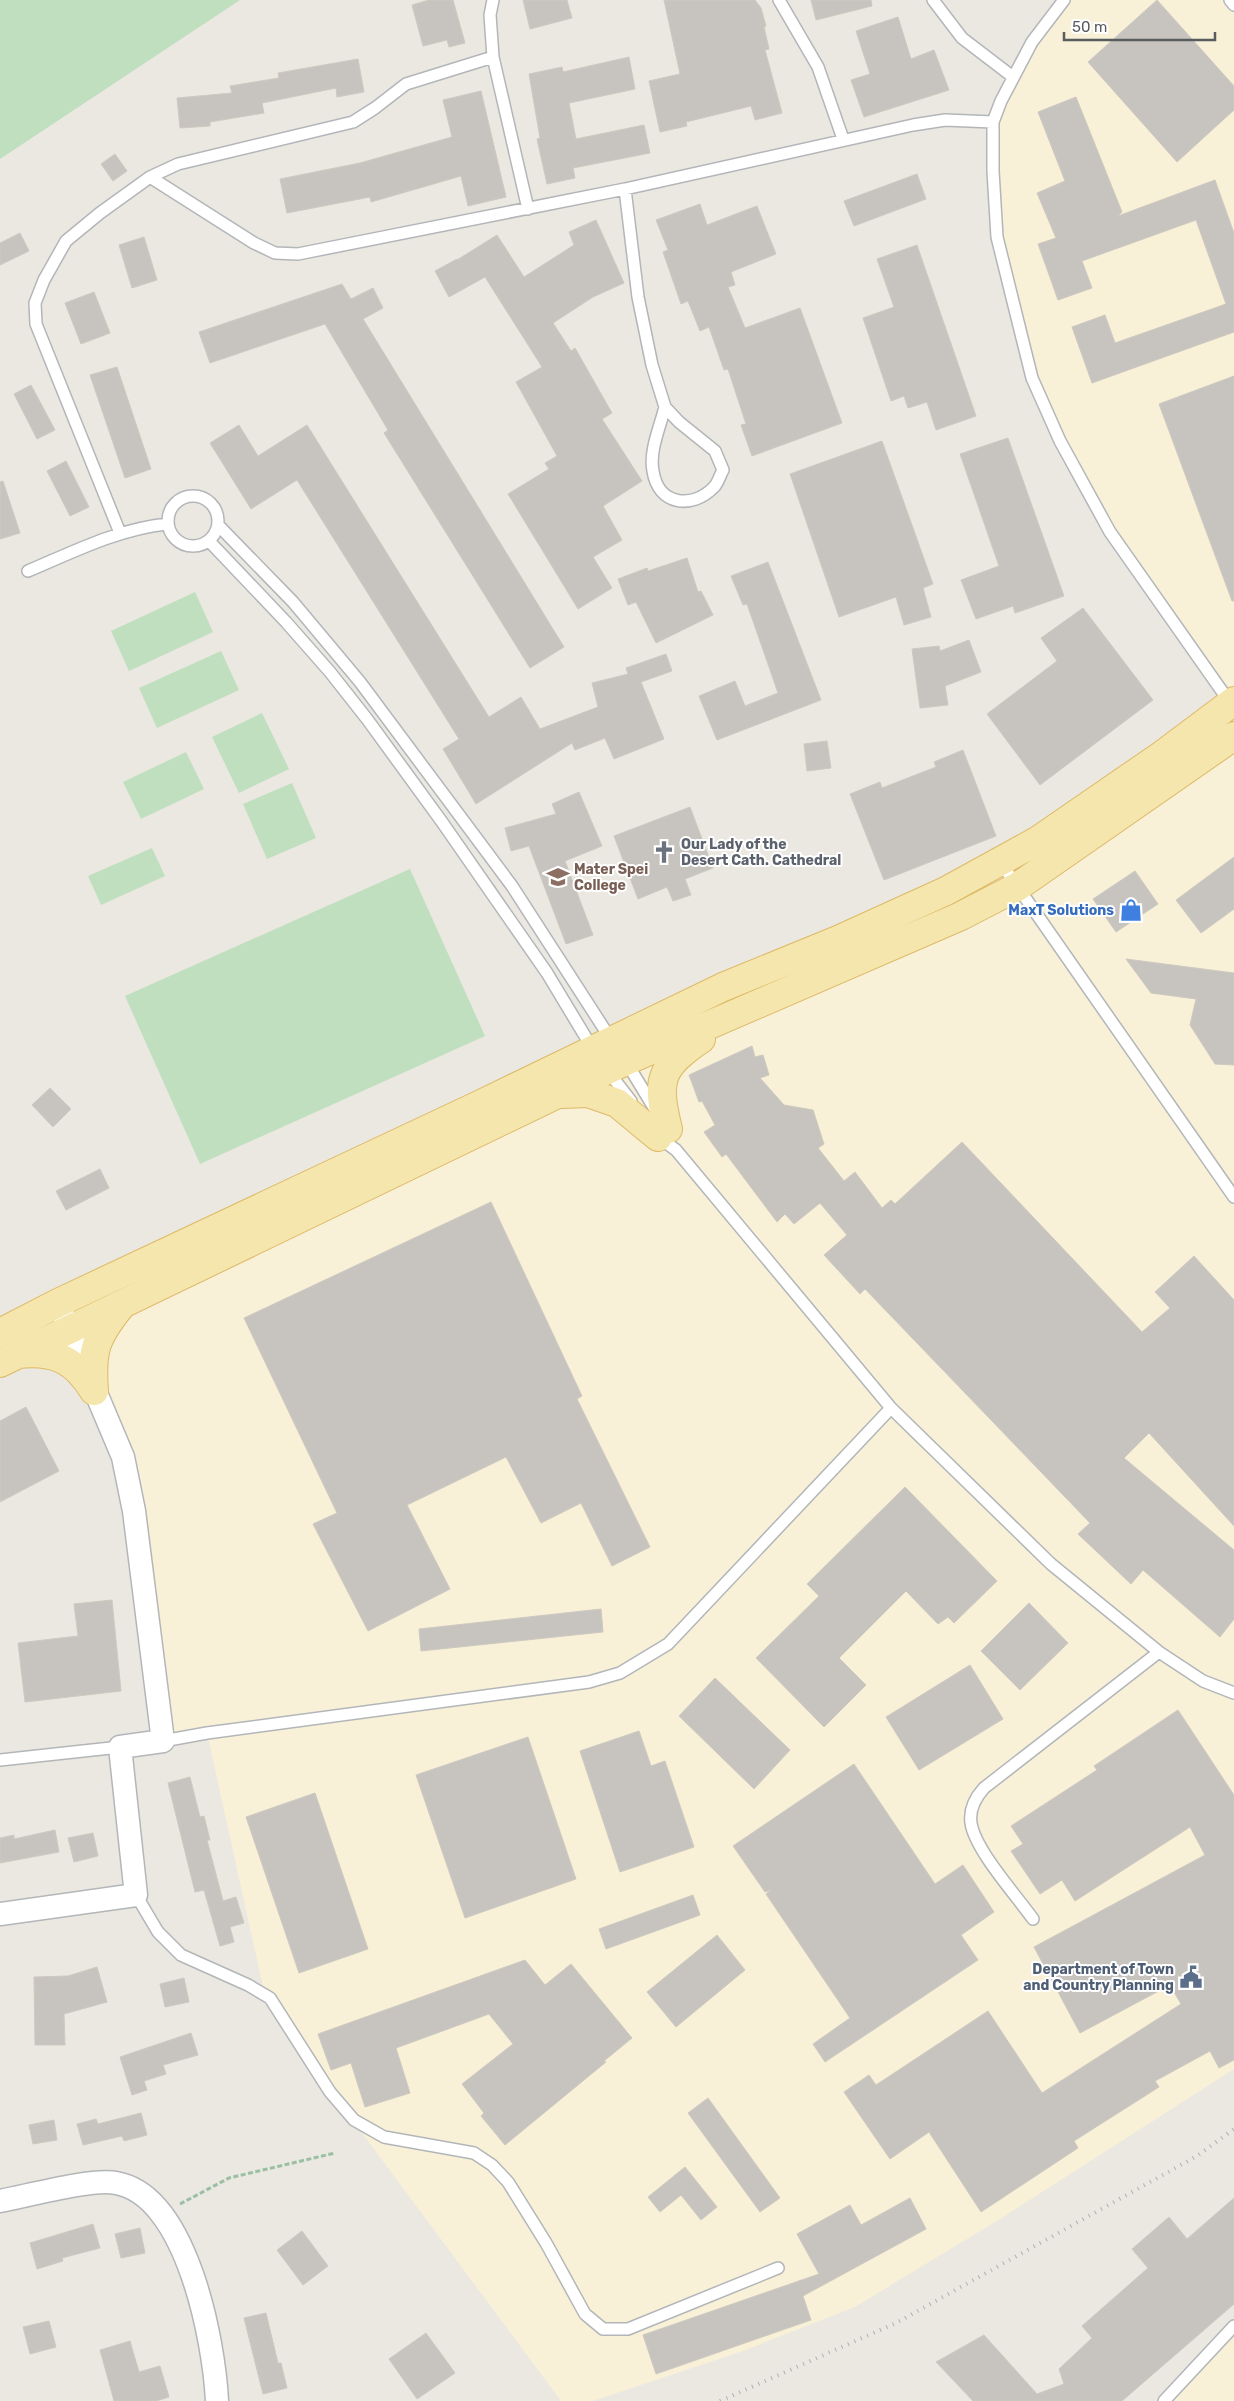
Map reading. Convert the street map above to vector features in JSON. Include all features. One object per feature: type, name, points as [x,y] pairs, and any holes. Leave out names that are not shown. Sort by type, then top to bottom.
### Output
[{"type":"main road","points":[[8,1358],[559,1095],[609,1055],[723,987],[838,940],[946,891],[1001,863],[1060,825],[1233,704]]},
{"type":"main road","points":[[0,1333],[58,1303],[479,1105],[609,1055],[731,1014],[961,916],[1017,888],[1234,736]]},
{"type":"main road","points":[[723,987],[731,1014]]},
{"type":"main road","points":[[667,1139],[661,1092],[669,1065],[682,1051],[713,1031],[731,1014]]},
{"type":"main road","points":[[559,1095],[588,1093],[617,1103],[667,1139]]},
{"type":"main road","points":[[94,1391],[93,1370],[98,1336],[122,1304]]},
{"type":"main road","points":[[8,1358],[43,1353],[59,1357],[83,1373],[94,1391]]},
{"type":"street","points":[[0,1914],[136,1895],[120,1747],[163,1741],[134,1511],[123,1457],[58,1303]]},
{"type":"street","points":[[0,2201],[91,2184],[114,2182],[131,2186],[146,2195],[162,2213],[188,2261],[206,2322],[216,2377],[217,2401]]},
{"type":"lane","points":[[493,0],[490,15],[493,57],[528,209]]},
{"type":"lane","points":[[779,0],[818,67],[843,139]]},
{"type":"lane","points":[[933,0],[962,38],[1013,78]]},
{"type":"lane","points":[[1064,0],[1032,42],[1001,101],[994,122],[992,171],[997,237],[1032,378],[1060,441],[1110,532],[1233,704]]},
{"type":"lane","points":[[1230,0],[1234,5]]},
{"type":"lane","points":[[120,533],[36,324],[35,303],[44,280],[66,241],[100,213],[150,178],[178,164],[352,122],[375,108],[406,84],[493,57]]},
{"type":"lane","points":[[150,178],[216,220],[275,253],[298,254],[626,189],[843,139],[944,120],[994,122]]},
{"type":"lane","points":[[626,189],[638,298],[652,366],[665,407],[679,422],[715,452],[723,470],[716,486],[690,502],[674,501],[660,489],[653,472],[652,454],[665,407]]},
{"type":"lane","points":[[193,495],[212,504],[216,511],[218,525],[215,534],[201,545],[183,545],[170,532],[167,524],[169,509],[174,503],[179,499],[193,495]]},
{"type":"lane","points":[[28,570],[120,533],[146,526],[167,524]]},
{"type":"lane","points":[[218,525],[293,602],[360,682],[512,886],[609,1055],[667,1139]]},
{"type":"lane","points":[[209,540],[286,622],[367,718],[542,966],[609,1055],[667,1139],[891,1408],[1051,1564],[1159,1652],[1203,1681],[1234,1693]]},
{"type":"lane","points":[[1001,863],[1234,1197]]},
{"type":"lane","points":[[163,1741],[217,1731],[589,1682],[620,1673],[668,1644],[891,1408]]},
{"type":"lane","points":[[1033,1919],[978,1843],[971,1823],[975,1798],[984,1788],[1159,1652]]},
{"type":"lane","points":[[0,1760],[120,1747]]},
{"type":"lane","points":[[136,1895],[158,1932],[181,1955],[248,1985],[270,1998],[330,2092],[354,2120],[384,2137],[474,2153],[492,2165],[508,2182],[546,2243],[585,2314],[603,2329],[628,2329],[778,2268]]},
{"type":"lane","points":[[1164,2401],[1234,2326]]},
{"type":"path","points":[[162,2213],[229,2178],[335,2153]]},
{"type":"shaded area","points":[[1064,0],[1234,0],[1234,708],[1110,532],[1032,378],[997,237],[993,171],[1001,101]]},
{"type":"shaded area","points":[[1234,736],[1234,2069],[1000,2219],[855,2307],[743,2351],[593,2401],[561,2401],[267,2005],[207,1733],[163,1741],[134,1511],[70,1328],[961,916]]},
{"type":"shaded area","points":[[1234,2326],[1234,2401],[1164,2401]]},
{"type":"green space","points":[[0,0],[240,0],[0,159]]},
{"type":"green space","points":[[195,592],[213,632],[129,671],[111,631]]},
{"type":"green space","points":[[221,651],[239,690],[157,728],[139,688]]},
{"type":"green space","points":[[262,713],[289,769],[239,793],[212,737]]},
{"type":"green space","points":[[186,752],[204,789],[141,819],[123,782]]},
{"type":"green space","points":[[292,783],[316,838],[267,859],[243,804]]},
{"type":"green space","points":[[152,848],[165,876],[101,905],[88,876]]},
{"type":"green space","points":[[410,869],[485,1036],[200,1164],[125,996]]},
{"type":"building","points":[[429,0],[453,0],[465,43],[449,47],[447,40],[423,46],[412,5]]},
{"type":"building","points":[[523,0],[567,0],[572,18],[530,29]]},
{"type":"building","points":[[664,0],[755,0],[761,8],[766,26],[764,27],[769,49],[765,50],[782,113],[755,120],[751,106],[686,122],[687,126],[660,132],[649,81],[680,74]]},
{"type":"building","points":[[811,0],[871,0],[872,6],[816,20]]},
{"type":"building","points":[[1157,0],[1234,86],[1234,110],[1177,162],[1088,62]]},
{"type":"building","points":[[898,17],[911,59],[934,50],[949,90],[864,117],[851,80],[870,74],[856,31]]},
{"type":"building","points":[[629,57],[635,89],[569,103],[576,139],[644,125],[650,153],[573,168],[575,178],[547,184],[537,139],[540,138],[529,74],[562,67],[563,72]]},
{"type":"building","points":[[358,59],[364,92],[337,97],[336,88],[262,103],[264,113],[210,122],[210,126],[180,128],[177,98],[232,93],[230,86],[279,78],[278,73]]},
{"type":"building","points":[[481,91],[506,197],[468,206],[461,176],[371,202],[370,197],[287,213],[280,179],[360,163],[452,137],[443,100]]},
{"type":"building","points":[[1076,97],[1122,212],[1118,216],[1215,180],[1234,233],[1234,332],[1092,383],[1072,327],[1105,315],[1115,343],[1226,304],[1196,220],[1082,261],[1092,288],[1058,300],[1038,244],[1056,238],[1037,193],[1065,181],[1038,112]]},
{"type":"building","points":[[115,154],[127,171],[113,181],[101,164]]},
{"type":"building","points":[[917,174],[926,199],[854,226],[844,201]]},
{"type":"building","points":[[700,204],[707,225],[757,206],[776,254],[731,272],[735,285],[728,287],[745,328],[800,308],[842,423],[752,456],[741,425],[746,424],[728,369],[724,370],[709,327],[700,331],[688,301],[681,304],[663,252],[668,250],[656,220]]},
{"type":"building","points":[[596,220],[624,283],[593,297],[553,323],[571,351],[575,348],[612,413],[602,419],[642,481],[603,506],[622,540],[593,557],[612,588],[578,609],[508,494],[549,469],[545,463],[557,456],[516,382],[542,367],[485,277],[449,297],[435,271],[457,260],[497,235],[524,277],[574,245],[569,232]]},
{"type":"building","points":[[20,233],[29,251],[0,265],[0,243]]},
{"type":"building","points":[[144,237],[157,280],[132,288],[119,245]]},
{"type":"building","points":[[917,245],[976,416],[936,430],[927,402],[908,408],[904,396],[891,401],[863,318],[894,307],[877,259]]},
{"type":"building","points":[[342,284],[351,299],[373,288],[383,308],[363,319],[564,647],[530,668],[384,433],[388,430],[325,324],[210,363],[199,332]]},
{"type":"building","points":[[94,292],[110,333],[81,344],[65,303]]},
{"type":"building","points":[[117,367],[151,469],[125,478],[90,375]]},
{"type":"building","points":[[1234,376],[1234,601],[1232,601],[1159,404]]},
{"type":"building","points":[[31,385],[55,430],[37,439],[14,394]]},
{"type":"building","points":[[239,425],[258,456],[307,425],[489,717],[521,697],[540,729],[598,707],[592,683],[628,674],[626,668],[666,654],[672,671],[641,682],[664,739],[614,759],[605,738],[575,750],[572,743],[476,804],[443,749],[459,739],[297,480],[251,509],[210,443]]},
{"type":"building","points":[[1008,438],[1064,596],[1015,613],[1013,606],[976,619],[961,580],[999,566],[960,454]]},
{"type":"building","points":[[882,441],[933,584],[923,588],[931,617],[904,625],[896,597],[839,617],[790,474]]},
{"type":"building","points":[[66,461],[89,507],[70,516],[47,471]]},
{"type":"building","points":[[3,481],[20,533],[0,539],[0,482]]},
{"type":"building","points":[[687,558],[698,592],[701,591],[713,615],[656,643],[636,602],[628,605],[618,579],[647,568],[648,571]]},
{"type":"building","points":[[768,562],[821,700],[717,740],[699,696],[735,681],[745,706],[778,693],[747,604],[743,605],[731,576]]},
{"type":"building","points":[[1083,608],[1153,700],[1040,785],[987,714],[1057,661],[1041,638]]},
{"type":"building","points":[[969,640],[981,672],[945,686],[948,705],[920,708],[912,649],[939,646],[940,651]]},
{"type":"building","points":[[827,741],[831,768],[807,771],[804,744]]},
{"type":"building","points":[[963,750],[996,836],[884,880],[850,794],[880,782],[882,788],[936,767],[934,762]]},
{"type":"building","points":[[579,792],[602,846],[565,861],[593,935],[566,944],[529,846],[511,851],[505,828],[556,814],[552,804]]},
{"type":"building","name":"Our Lady of the Desert Cath. Cathedral","points":[[690,807],[713,868],[685,879],[691,895],[673,901],[667,887],[638,899],[614,836]]},
{"type":"building","points":[[1234,857],[1234,909],[1201,933],[1176,900]]},
{"type":"building","points":[[1135,871],[1158,904],[1116,932],[1093,899]]},
{"type":"building","points":[[1126,959],[1234,973],[1234,1065],[1215,1064],[1190,1025],[1196,999],[1151,993]]},
{"type":"building","points":[[752,1046],[755,1057],[763,1055],[769,1075],[760,1078],[784,1105],[813,1110],[824,1144],[818,1148],[844,1181],[855,1172],[882,1208],[891,1200],[895,1204],[962,1142],[1142,1332],[1170,1308],[1155,1292],[1194,1256],[1234,1300],[1234,1526],[1149,1433],[1124,1458],[1234,1550],[1234,1619],[1220,1637],[1143,1570],[1131,1584],[1078,1534],[1090,1523],[865,1289],[860,1294],[824,1255],[847,1235],[820,1203],[794,1224],[785,1214],[777,1222],[726,1154],[722,1157],[704,1132],[715,1125],[702,1101],[699,1102],[689,1075]]},
{"type":"building","points":[[50,1088],[71,1109],[53,1127],[32,1105]]},
{"type":"building","points":[[100,1169],[109,1188],[66,1210],[56,1191]]},
{"type":"building","points":[[491,1202],[582,1396],[577,1399],[650,1547],[612,1566],[581,1503],[541,1523],[506,1457],[407,1505],[450,1589],[368,1631],[313,1524],[337,1513],[244,1318]]},
{"type":"building","points":[[26,1407],[59,1471],[0,1502],[0,1421]]},
{"type":"building","points":[[905,1487],[997,1581],[954,1623],[948,1617],[938,1624],[906,1591],[839,1658],[866,1685],[824,1727],[756,1658],[819,1596],[807,1584]]},
{"type":"building","points":[[112,1600],[121,1691],[25,1702],[18,1643],[78,1636],[74,1604]]},
{"type":"building","points":[[1029,1603],[1068,1643],[1020,1690],[981,1651]]},
{"type":"building","points":[[601,1609],[603,1632],[421,1651],[419,1629]]},
{"type":"building","points":[[970,1665],[1003,1719],[919,1770],[886,1717]]},
{"type":"building","points":[[715,1678],[790,1750],[754,1789],[679,1716]]},
{"type":"building","points":[[1178,1710],[1234,1795],[1234,2060],[1219,2068],[1210,2051],[1155,2081],[1159,2087],[1074,2141],[1078,2148],[981,2212],[929,2132],[890,2159],[844,2092],[869,2075],[876,2085],[988,2011],[1042,2093],[1181,2004],[1170,1985],[1080,2033],[1034,1947],[1205,1855],[1190,1827],[1075,1901],[1062,1880],[1040,1894],[1011,1851],[1023,1844],[1011,1826],[1097,1770],[1094,1766]]},
{"type":"building","points":[[639,1731],[651,1766],[665,1761],[694,1847],[620,1872],[580,1751]]},
{"type":"building","points":[[528,1737],[576,1879],[465,1918],[416,1775]]},
{"type":"building","points":[[854,1764],[935,1884],[963,1865],[994,1912],[961,1935],[978,1960],[825,2062],[813,2044],[850,2018],[766,1894],[771,1890],[765,1892],[733,1846]]},
{"type":"building","points":[[190,1777],[200,1817],[204,1816],[210,1840],[207,1840],[223,1901],[236,1897],[244,1923],[230,1927],[234,1942],[220,1946],[204,1890],[195,1892],[168,1783]]},
{"type":"building","points":[[315,1793],[368,1949],[299,1973],[246,1817]]},
{"type":"building","points":[[55,1830],[59,1852],[0,1863],[0,1838],[14,1835],[14,1839]]},
{"type":"building","points":[[93,1833],[98,1856],[74,1862],[68,1838]]},
{"type":"building","points":[[693,1895],[700,1915],[606,1949],[599,1929]]},
{"type":"building","points":[[717,1935],[745,1970],[676,2027],[647,1992]]},
{"type":"building","points":[[525,1960],[545,1985],[571,1964],[632,2038],[604,2061],[606,2062],[505,2145],[481,2116],[484,2113],[462,2084],[513,2044],[489,2014],[396,2048],[410,2093],[365,2107],[351,2063],[331,2070],[318,2034]]},
{"type":"building","points":[[97,1967],[107,2002],[64,2014],[65,2045],[35,2045],[34,1977],[68,1976]]},
{"type":"building","points":[[184,1978],[189,2002],[165,2007],[160,1984]]},
{"type":"building","points":[[191,2033],[198,2055],[163,2065],[166,2074],[144,2081],[147,2090],[132,2095],[120,2057]]},
{"type":"building","points":[[708,2098],[780,2198],[760,2212],[688,2113]]},
{"type":"building","points":[[141,2113],[147,2135],[124,2141],[122,2136],[83,2145],[77,2124],[96,2119],[98,2124]]},
{"type":"building","points":[[54,2120],[57,2140],[33,2144],[29,2125]]},
{"type":"building","points":[[685,2167],[717,2207],[701,2220],[681,2195],[660,2212],[648,2197]]},
{"type":"building","points":[[910,2198],[926,2229],[803,2296],[811,2320],[656,2374],[643,2335],[819,2274],[797,2234],[850,2205],[861,2225]]},
{"type":"building","points":[[1234,2198],[1234,2304],[1122,2401],[973,2401],[936,2362],[984,2335],[1037,2394],[1064,2384],[1059,2369],[1092,2338],[1082,2326],[1148,2268],[1132,2249],[1169,2217],[1187,2239]]},
{"type":"building","points":[[93,2224],[100,2248],[62,2258],[63,2261],[37,2269],[30,2243]]},
{"type":"building","points":[[140,2228],[145,2253],[121,2258],[115,2234]]},
{"type":"building","points":[[302,2231],[328,2266],[303,2285],[277,2250]]},
{"type":"building","points":[[266,2313],[278,2363],[281,2363],[287,2388],[263,2394],[244,2318]]},
{"type":"building","points":[[49,2321],[56,2347],[30,2354],[23,2327]]},
{"type":"building","points":[[426,2333],[455,2373],[417,2399],[389,2359]]},
{"type":"building","points":[[130,2341],[139,2372],[160,2366],[169,2397],[156,2401],[114,2401],[100,2350]]},
{"type":"railway","points":[[720,2401],[896,2323],[1197,2156],[1234,2129]]},
{"type":"place","name":"Our Lady of the Desert Cath. Cathedral","points":[[664,852]]},
{"type":"place","name":"Mater Spei College","points":[[558,877]]},
{"type":"place","name":"MaxT Solutions","points":[[1131,910]]},
{"type":"place","name":"Department of Town and Country Planning","points":[[1191,1977]]}]
